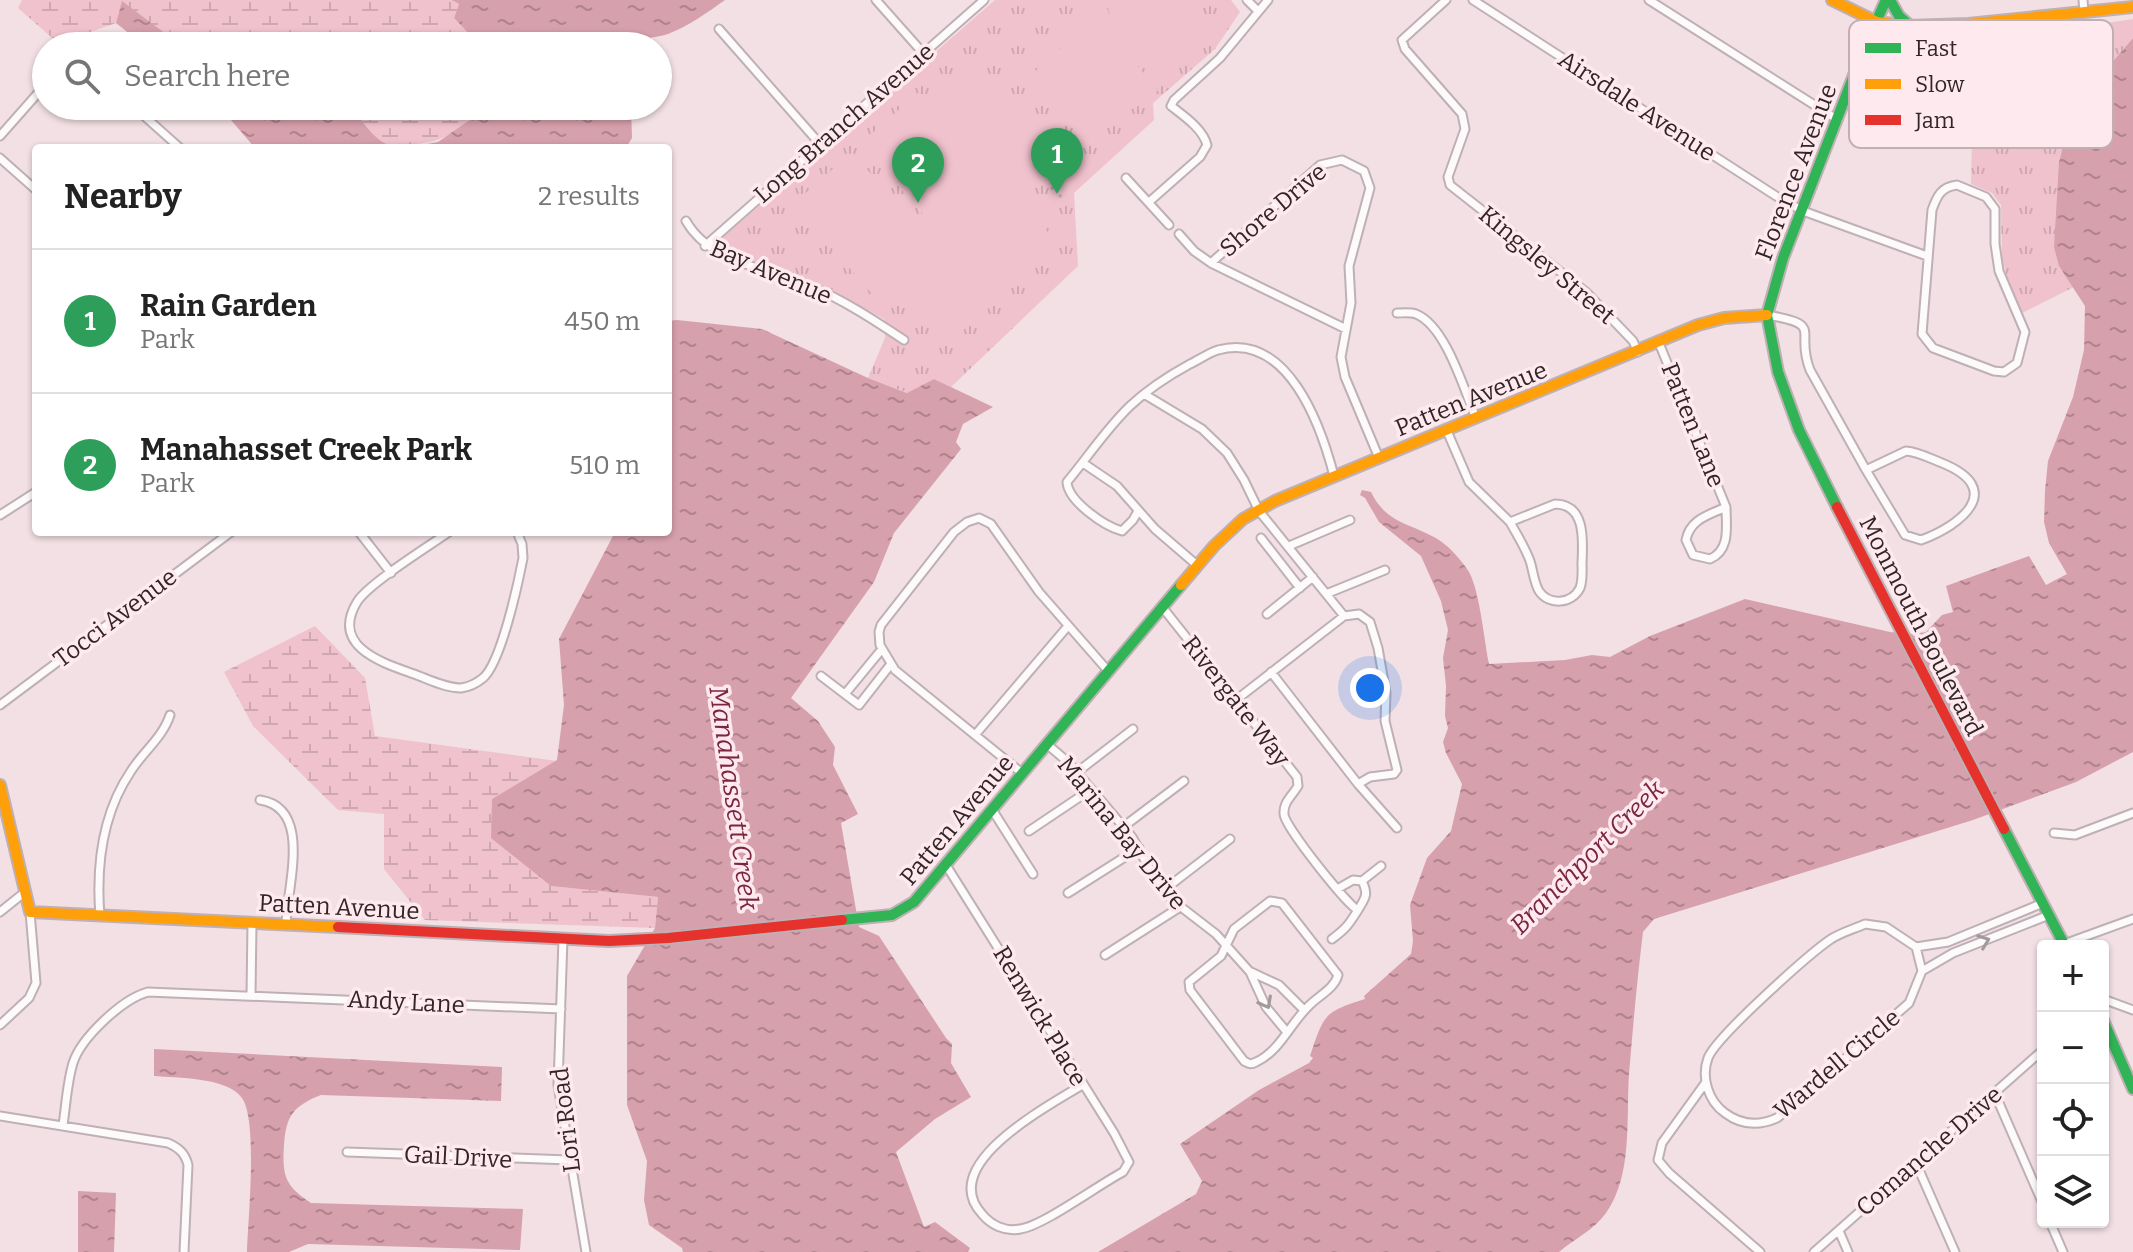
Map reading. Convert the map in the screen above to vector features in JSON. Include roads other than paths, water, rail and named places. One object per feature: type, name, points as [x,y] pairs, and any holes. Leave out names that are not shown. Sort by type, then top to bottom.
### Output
[{"type":"street","points":[[876,0],[923,53]]},
{"type":"street","name":"Long Branch Avenue","points":[[705,246],[984,0]]},
{"type":"street","points":[[1247,0],[1258,11]]},
{"type":"street","points":[[1149,202],[1200,157],[1207,145],[1206,138],[1171,106],[1178,95],[1230,46],[1268,0]]},
{"type":"street","name":"Kingsley Street","points":[[1446,0],[1402,40],[1405,49],[1462,114],[1465,129],[1448,177],[1450,185],[1586,292],[1633,341],[1638,352]]},
{"type":"street","name":"Airsdale Avenue","points":[[1473,0],[1776,196],[1803,211],[1927,256]]},
{"type":"street","points":[[1649,0],[1838,120]]},
{"type":"street","points":[[1832,0],[1873,20]]},
{"type":"street","points":[[1888,0],[1903,20]]},
{"type":"street","name":"Florence Avenue","points":[[1878,20],[1888,0]]},
{"type":"street","points":[[2083,0],[2084,12]]},
{"type":"street","points":[[2009,20],[2133,7]]},
{"type":"street","points":[[2057,20],[2058,16]]},
{"type":"street","points":[[719,29],[820,144]]},
{"type":"street","name":"Florence Avenue","points":[[1767,315],[1783,258],[1849,92]]},
{"type":"street","points":[[0,136],[32,100]]},
{"type":"street","points":[[149,120],[176,144]]},
{"type":"street","points":[[0,158],[32,186]]},
{"type":"street","name":"Shore Drive","points":[[1211,263],[1320,165],[1337,160],[1364,171],[1370,188],[1349,266],[1351,303],[1341,357],[1343,370],[1379,458]]},
{"type":"street","points":[[1126,178],[1169,225]]},
{"type":"street","points":[[1957,185],[1990,200],[1995,209],[1999,271],[2025,332],[2017,363],[2010,370],[1994,371],[1933,348],[1925,340],[1922,328],[1927,256],[1932,210],[1940,192],[1957,185]]},
{"type":"street","name":"Bay Avenue","points":[[686,221],[705,246],[810,286],[871,318],[904,340]]},
{"type":"street","name":"Shore Drive","points":[[1179,234],[1194,251],[1211,263],[1346,329]]},
{"type":"street","points":[[1397,313],[1413,313],[1434,327],[1476,418]]},
{"type":"street","points":[[1767,315],[1796,320],[1802,325],[1810,370],[1866,470],[1902,531],[1915,540],[1925,539],[1961,519],[1972,504],[1971,483],[1964,473],[1913,452],[1899,452],[1866,470]]},
{"type":"street","name":"Patten Avenue","points":[[30,912],[632,941],[892,915],[910,905],[946,865],[1232,528],[1275,501],[1659,343],[1724,318],[1767,315]]},
{"type":"street","name":"Monmouth Boulevard","points":[[1767,315],[1778,372],[1789,408],[1883,598],[2062,940]]},
{"type":"street","name":"Patten Lane","points":[[1659,343],[1726,507],[1726,541],[1720,553],[1710,559],[1693,555],[1686,540],[1690,527],[1726,507]]},
{"type":"street","points":[[1138,511],[1122,531],[1113,529],[1089,512],[1070,494],[1066,485],[1119,417],[1144,394],[1166,378],[1219,350],[1244,349],[1260,354],[1285,372],[1306,401],[1321,430],[1334,476]]},
{"type":"street","points":[[1144,394],[1216,441],[1236,465],[1259,511],[1344,616]]},
{"type":"street","points":[[1447,431],[1469,482],[1510,522],[1528,557],[1540,593],[1559,602],[1572,597],[1580,588],[1582,568],[1582,531],[1575,512],[1564,504],[1555,504],[1510,522]]},
{"type":"street","points":[[1083,463],[1117,486],[1138,511],[1198,566]]},
{"type":"street","points":[[0,515],[32,495]]},
{"type":"street","points":[[1023,774],[891,664],[882,649],[879,639],[881,625],[915,578],[954,532],[979,518],[998,531],[1039,592],[1109,672]]},
{"type":"street","points":[[1289,546],[1350,520]]},
{"type":"street","name":"Tocci Avenue","points":[[0,705],[226,536]]},
{"type":"street","points":[[362,536],[391,573]]},
{"type":"street","points":[[443,536],[362,595],[352,612],[352,634],[359,648],[372,659],[461,688],[471,685],[491,670],[523,558],[519,536]]},
{"type":"street","points":[[1261,538],[1300,588]]},
{"type":"street","points":[[1326,594],[1385,570]]},
{"type":"street","points":[[1267,614],[1313,577]]},
{"type":"street","name":"Rivergate Way","points":[[1163,608],[1297,777],[1298,786],[1285,804],[1287,826],[1339,888],[1348,904],[1358,910]]},
{"type":"street","points":[[1236,700],[1344,616],[1359,614],[1370,622],[1383,669],[1385,721],[1397,768],[1394,774],[1370,777],[1358,784]]},
{"type":"street","points":[[975,735],[1068,626]]},
{"type":"street","points":[[845,694],[882,649]]},
{"type":"street","points":[[821,676],[859,705],[891,664]]},
{"type":"street","points":[[1271,672],[1358,784],[1397,828]]},
{"type":"street","points":[[100,916],[101,854],[109,814],[128,775],[163,731],[170,715]]},
{"type":"street","points":[[1076,773],[1133,729]]},
{"type":"street","name":"Marina Bay Drive","points":[[1048,745],[1123,827],[1164,890],[1226,945],[1250,972],[1266,1007],[1286,1031]]},
{"type":"street","points":[[1123,827],[1184,781]]},
{"type":"street","points":[[0,1025],[29,998],[36,983],[30,912],[1,789]]},
{"type":"street","points":[[1029,831],[1090,790]]},
{"type":"street","points":[[260,800],[278,806],[291,824],[293,842],[286,924]]},
{"type":"street","points":[[993,811],[1033,874]]},
{"type":"street","points":[[2054,833],[2075,835],[2133,813]]},
{"type":"street","points":[[1164,890],[1230,839]]},
{"type":"street","points":[[1068,893],[1139,848]]},
{"type":"street","name":"Renwick Place","points":[[946,865],[1125,1152],[1129,1162],[1127,1167],[1031,1226],[1021,1229],[996,1225],[972,1199],[971,1182],[980,1161],[1018,1126],[1082,1085]]},
{"type":"street","points":[[1339,888],[1353,880],[1362,881],[1381,866]]},
{"type":"street","points":[[1332,939],[1352,923],[1366,899],[1367,891],[1362,881]]},
{"type":"street","points":[[0,912],[25,892]]},
{"type":"street","points":[[1270,901],[1282,903],[1338,975],[1335,983],[1304,1010],[1268,1053],[1249,1064],[1190,990],[1192,978],[1221,956],[1226,945],[1234,929],[1255,911],[1270,901]]},
{"type":"street","points":[[1916,947],[1948,942],[2043,903]]},
{"type":"street","points":[[1105,955],[1180,907]]},
{"type":"street","points":[[1760,1252],[1658,1160],[1662,1143],[1706,1082],[1705,1069],[1710,1054],[1728,1033],[1828,941],[1865,924],[1886,927],[1916,947],[1922,971],[1953,953],[2049,915]]},
{"type":"street","points":[[2078,940],[2133,919]]},
{"type":"street","points":[[251,995],[252,923]]},
{"type":"street","name":"Lori Road","points":[[563,939],[558,1085],[586,1252]]},
{"type":"street","name":"Wardell Circle","points":[[1706,1082],[1713,1101],[1736,1120],[1752,1124],[1777,1118],[1895,1018],[1912,999],[1922,971]]},
{"type":"street","points":[[1250,972],[1279,985],[1304,1010]]},
{"type":"street","name":"Andy Lane","points":[[63,1125],[75,1057],[121,1004],[148,992],[561,1009]]},
{"type":"street","points":[[2109,1001],[2133,1010]]},
{"type":"street","points":[[2109,1034],[2133,1089]]},
{"type":"street","name":"Comanche Drive","points":[[1814,1252],[2037,1056]]},
{"type":"street","points":[[1995,1094],[2037,1190]]},
{"type":"street","points":[[0,1116],[168,1143],[181,1150],[188,1165],[184,1252]]},
{"type":"street","name":"Gail Drive","points":[[347,1152],[569,1160]]},
{"type":"street","points":[[1916,1163],[1955,1252]]},
{"type":"street","points":[[2053,1228],[2063,1252]]},
{"type":"street","points":[[1839,1231],[1848,1252]]},
{"type":"water","points":[[452,0],[725,0],[672,32],[467,32],[454,18],[459,4]]},
{"type":"water","points":[[122,1],[163,32],[127,32],[116,23]]},
{"type":"water","name":"Branchport Creek","points":[[2133,38],[2133,752],[2076,782],[1973,820],[1654,919],[1643,932],[1621,1181],[1615,1198],[1601,1219],[1559,1252],[1098,1252],[1196,1194],[1202,1181],[1180,1144],[1259,1090],[1309,1063],[1327,1017],[1341,1007],[1365,999],[1364,996],[1411,954],[1410,905],[1427,858],[1451,831],[1462,784],[1443,742],[1448,728],[1443,658],[1448,630],[1441,601],[1421,556],[1379,522],[1360,495],[1362,490],[1371,492],[1377,503],[1392,517],[1443,543],[1466,568],[1476,591],[1489,664],[1565,660],[1592,655],[1610,657],[1650,636],[1745,599],[1890,632],[1926,632],[1942,615],[1953,612],[1946,586],[2029,556],[2046,585],[2067,574],[2049,543],[2044,522],[2045,491],[2048,461],[2073,397],[2084,350],[2085,306],[2059,266],[2054,247],[2059,162],[2062,148],[2113,148],[2113,61]]},
{"type":"water","points":[[231,120],[361,120],[387,144],[252,144]]},
{"type":"water","points":[[470,120],[631,120],[632,138],[628,144],[427,144],[438,142]]},
{"type":"water","name":"Manahassett Creek","points":[[672,321],[762,329],[907,393],[934,379],[993,407],[963,424],[956,442],[961,449],[894,533],[874,582],[791,698],[818,721],[835,747],[833,765],[858,814],[841,823],[859,927],[879,936],[952,1044],[951,1063],[971,1097],[935,1119],[896,1152],[924,1227],[935,1222],[970,1248],[968,1252],[683,1252],[682,1248],[649,1225],[644,1200],[647,1161],[627,1105],[627,976],[655,928],[658,897],[551,886],[491,838],[492,799],[557,760],[564,705],[559,639],[613,536],[672,536]]},
{"type":"water","points":[[154,1049],[502,1067],[501,1101],[321,1095],[311,1099],[289,1119],[284,1165],[291,1185],[311,1203],[523,1209],[520,1250],[308,1244],[289,1252],[247,1252],[251,1148],[247,1110],[242,1098],[235,1091],[214,1082],[154,1076]]},
{"type":"water","points":[[78,1191],[116,1193],[114,1252],[78,1252]]},
{"type":"place","name":"Rain Garden","points":[[1057,194]]},
{"type":"place","name":"Manahasset Creek Park","points":[[918,203]]}]
